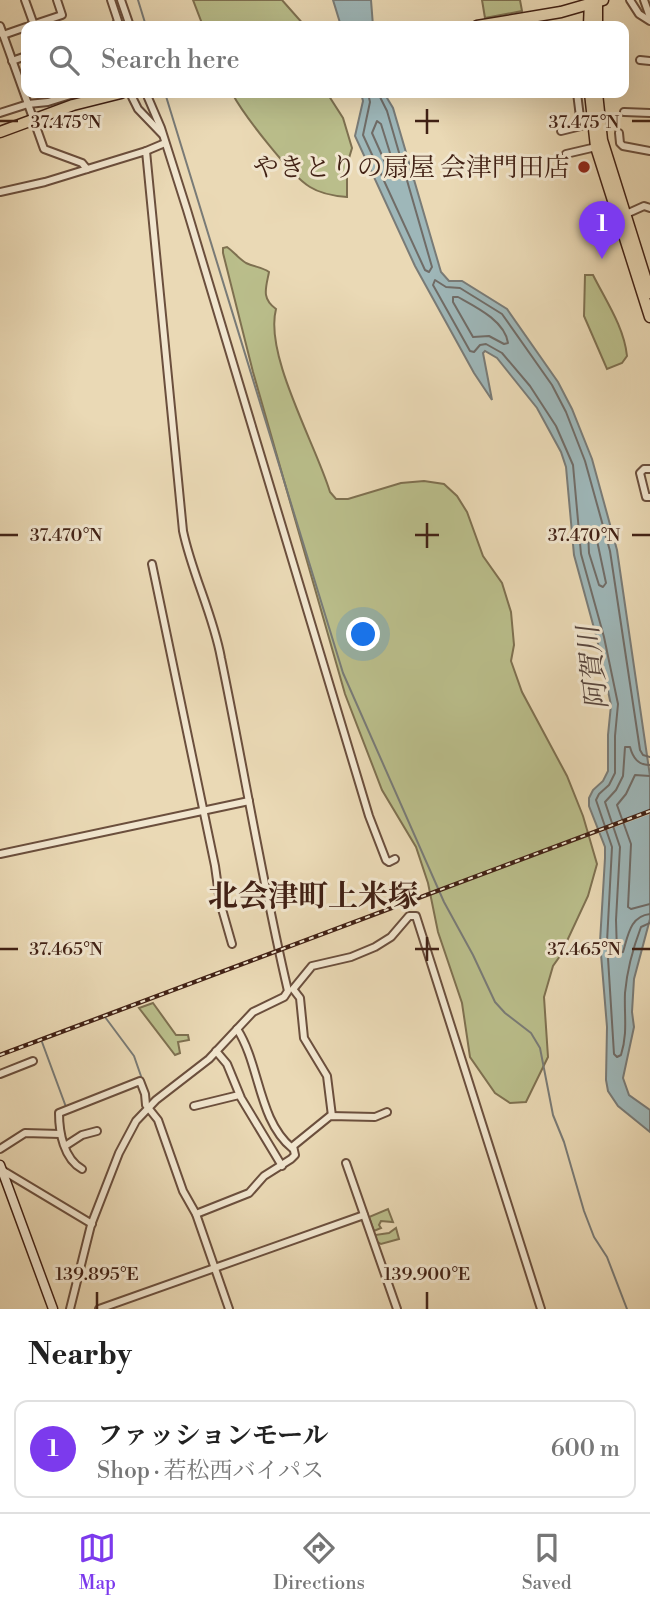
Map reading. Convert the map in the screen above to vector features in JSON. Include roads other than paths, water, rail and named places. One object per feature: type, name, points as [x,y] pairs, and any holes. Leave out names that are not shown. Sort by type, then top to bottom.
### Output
[{"type":"highway","points":[[504,21],[591,4],[596,21]]},
{"type":"highway","points":[[0,132],[73,105],[101,98]]},
{"type":"highway","points":[[590,98],[588,124],[650,317]]},
{"type":"highway","points":[[598,98],[602,140],[650,293]]},
{"type":"main road","points":[[1,1167],[53,1309]]},
{"type":"street","points":[[25,0],[29,21]]},
{"type":"street","points":[[45,21],[62,15],[57,0]]},
{"type":"street","points":[[111,0],[118,21]]},
{"type":"street","points":[[121,0],[128,21]]},
{"type":"street","points":[[630,0],[639,13],[650,19]]},
{"type":"street","points":[[644,0],[650,19]]},
{"type":"street","points":[[0,26],[21,87]]},
{"type":"street","points":[[3,35],[21,29]]},
{"type":"street","points":[[12,61],[21,58]]},
{"type":"street","points":[[640,61],[650,61]]},
{"type":"street","points":[[25,98],[44,149],[82,163],[86,169]]},
{"type":"street","points":[[0,113],[27,104],[61,98]]},
{"type":"street","points":[[133,98],[164,139]]},
{"type":"street","points":[[148,98],[191,220],[369,816],[386,860],[389,862],[395,859]]},
{"type":"street","points":[[578,98],[580,117],[588,124]]},
{"type":"street","points":[[624,112],[650,113]]},
{"type":"street","points":[[561,131],[588,124]]},
{"type":"street","points":[[619,133],[623,146],[650,151]]},
{"type":"street","points":[[0,192],[45,182],[146,151],[164,139]]},
{"type":"street","points":[[566,154],[596,147]]},
{"type":"street","points":[[146,151],[183,531],[221,656],[249,801],[291,990],[300,998],[304,1038],[327,1076],[332,1116]]},
{"type":"street","points":[[624,215],[644,206],[650,208]]},
{"type":"street","points":[[650,469],[644,469],[640,473],[646,497],[650,496]]},
{"type":"street","points":[[152,564],[204,810],[220,902],[232,944]]},
{"type":"street","points":[[0,853],[249,801]]},
{"type":"street","points":[[70,1309],[92,1224],[119,1153],[136,1121],[216,1051],[253,1012],[284,997],[312,966],[364,953],[391,937],[409,916],[416,916],[541,1309]]},
{"type":"street","points":[[196,1214],[249,1193],[264,1176],[295,1156],[270,1116],[237,1029]]},
{"type":"street","points":[[216,1051],[228,1064],[239,1095],[282,1166]]},
{"type":"street","points":[[0,1074],[33,1061]]},
{"type":"street","points":[[82,1169],[73,1164],[60,1134],[60,1112],[140,1081],[148,1109],[158,1120],[183,1191],[196,1214],[229,1309]]},
{"type":"street","points":[[194,1106],[239,1095]]},
{"type":"street","points":[[292,1148],[332,1116],[374,1117],[387,1112]]},
{"type":"street","points":[[65,1146],[82,1135],[97,1131]]},
{"type":"street","points":[[0,1149],[25,1133],[60,1134]]},
{"type":"street","points":[[346,1163],[397,1309]]},
{"type":"street","points":[[1,1167],[92,1224]]},
{"type":"street","points":[[99,1309],[364,1215]]},
{"type":"water","points":[[333,0],[371,0],[373,21],[339,21]]},
{"type":"water","points":[[362,98],[387,98],[393,108],[441,272],[449,281],[462,281],[507,309],[558,382],[592,459],[617,550],[650,776],[650,919],[634,979],[634,1027],[623,1078],[629,1095],[650,1110],[650,1132],[618,1106],[608,1091],[606,1080],[607,1027],[600,942],[605,847],[589,806],[589,798],[608,771],[611,705],[597,639],[574,555],[566,467],[561,452],[537,408],[497,358],[485,351],[483,353],[492,400],[474,373],[415,266],[355,136]]},
{"type":"waterway","points":[[138,0],[144,21]]},
{"type":"waterway","points":[[167,98],[343,673],[444,902],[495,1002],[531,1033],[540,1048],[553,1115],[564,1142],[584,1211],[594,1237],[607,1257],[627,1309]]},
{"type":"waterway","points":[[105,1017],[134,1056],[142,1079]]},
{"type":"waterway","points":[[42,1042],[66,1107]]},
{"type":"railway","points":[[0,1055],[650,811]]},
{"type":"place","name":"やきとりの扇屋 会津門田店","points":[[584,167]]},
{"type":"place","name":"ファッションモール","points":[[602,259]]},
{"type":"district","name":"北会津町上米塚","points":[[313,896]]},
{"type":"water label","name":"阿賀川","points":[[592,668]]}]
